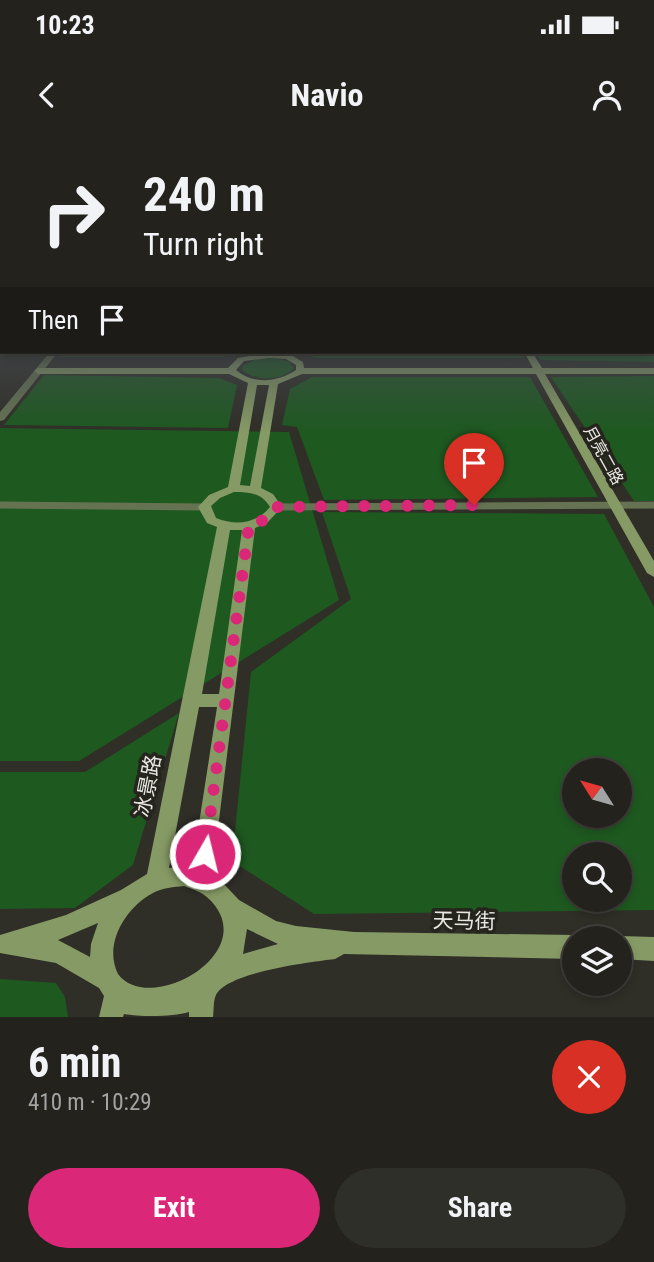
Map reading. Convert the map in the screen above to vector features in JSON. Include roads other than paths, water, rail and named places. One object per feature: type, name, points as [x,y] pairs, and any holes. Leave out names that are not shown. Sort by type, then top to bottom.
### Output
[{"type":"main road","points":[[41,368],[233,367],[259,354]]},
{"type":"main road","points":[[279,354],[300,368],[654,365]]},
{"type":"main road","name":"月亮二路","points":[[529,354],[654,573]]},
{"type":"main road","points":[[233,367],[243,379],[253,381],[285,379],[300,368]]},
{"type":"main road","points":[[538,368],[654,371]]},
{"type":"main road","points":[[233,489],[253,381]]},
{"type":"main road","points":[[255,490],[274,381]]},
{"type":"main road","points":[[233,489],[255,490],[271,497],[276,507],[264,520],[249,525],[224,525],[211,520],[204,507],[213,496],[233,489]]},
{"type":"main road","name":"冰景路","points":[[156,881],[224,525]]},
{"type":"main road","points":[[201,880],[249,525]]},
{"type":"main road","points":[[192,701],[227,700]]},
{"type":"main road","points":[[185,876],[201,880],[222,892],[233,909],[237,930],[233,954],[222,976],[191,1009],[155,1012],[120,1003],[59,952],[3,944],[68,926],[156,881],[185,876]]},
{"type":"main road","points":[[120,1003],[101,957],[104,936],[113,915],[127,898]]},
{"type":"main road","points":[[233,909],[260,925],[283,934],[354,944]]},
{"type":"main road","points":[[222,976],[248,961],[264,957],[354,944]]},
{"type":"main road","name":"天马街","points":[[354,944],[562,947]]},
{"type":"main road","points":[[632,948],[654,949]]},
{"type":"street","points":[[0,418],[52,354]]},
{"type":"street","points":[[0,400],[16,399]]},
{"type":"lane","points":[[0,505],[204,507]]},
{"type":"lane","points":[[276,507],[654,505]]}]
